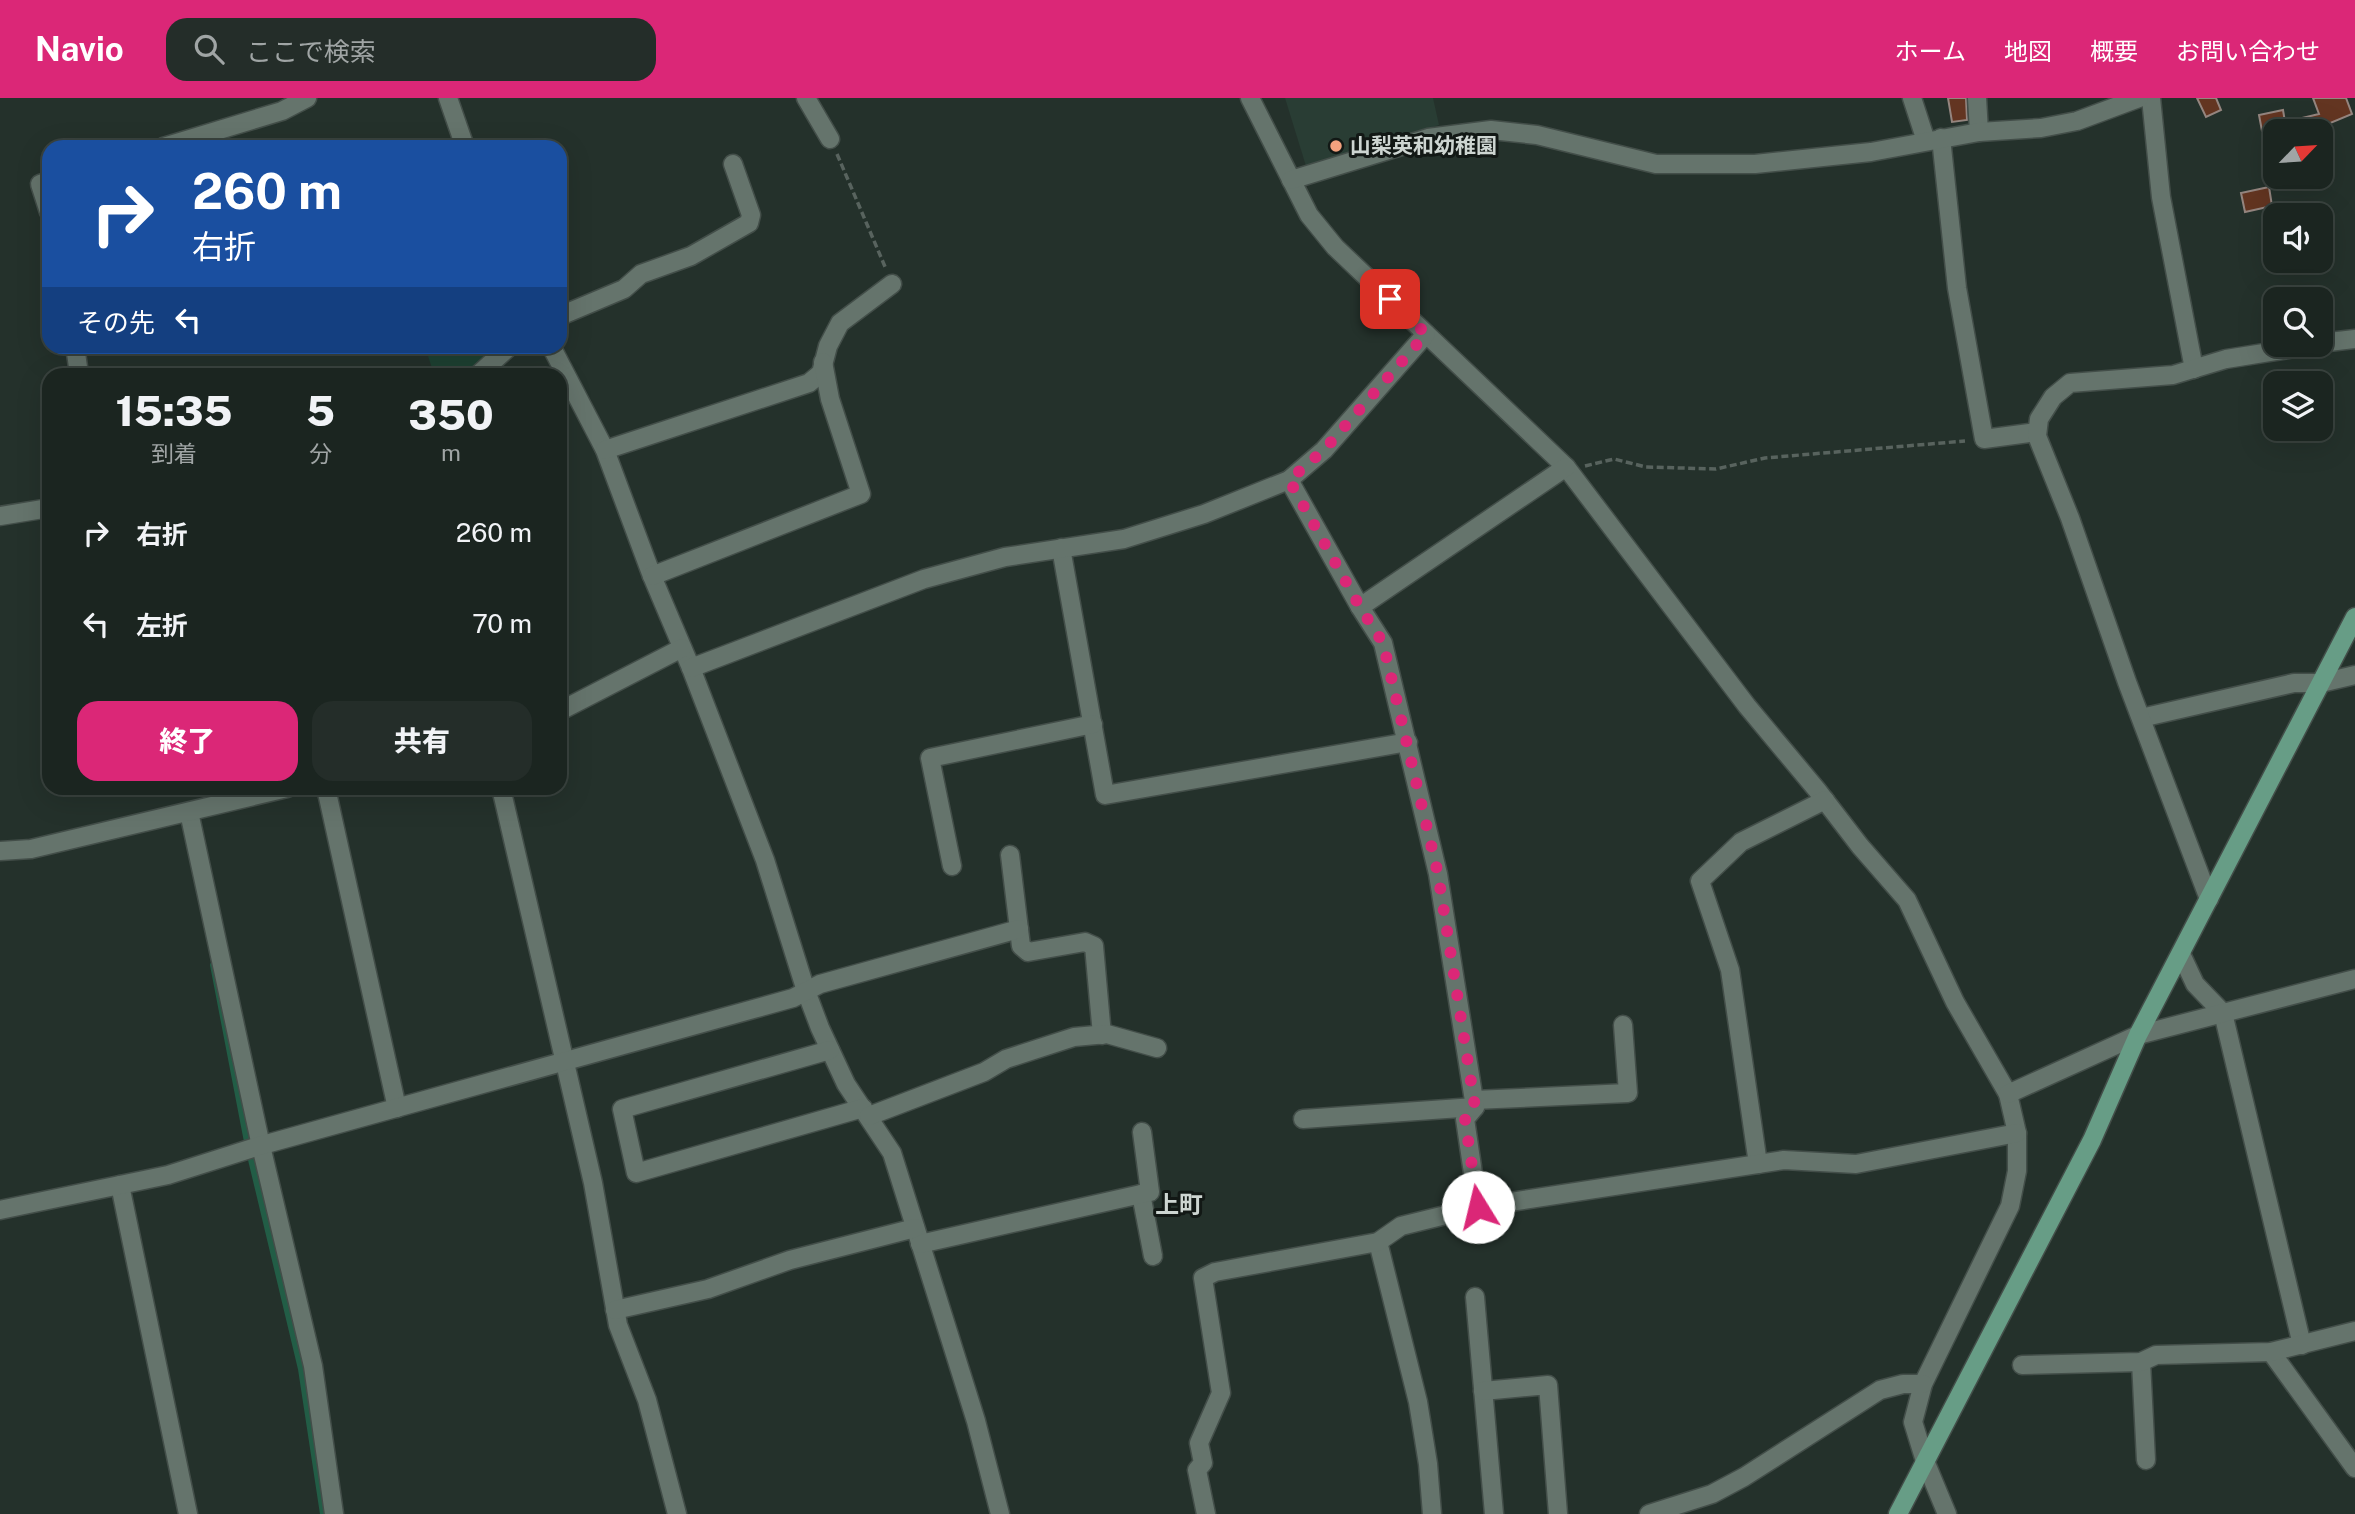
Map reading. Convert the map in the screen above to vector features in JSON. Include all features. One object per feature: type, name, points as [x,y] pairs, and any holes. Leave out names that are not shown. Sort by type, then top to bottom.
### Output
[{"type":"main road","points":[[1899,1514],[2092,1140],[2138,1035],[2355,617]]},
{"type":"street","points":[[186,140],[282,111],[307,98]]},
{"type":"street","points":[[448,98],[463,140]]},
{"type":"street","points":[[806,98],[831,139]]},
{"type":"street","points":[[1250,98],[1309,215],[1335,247],[1569,470],[1747,706],[1907,900],[1955,1002],[2008,1094],[2017,1133],[2017,1171],[2010,1206],[1923,1384],[1913,1422],[1925,1461],[1947,1514]]},
{"type":"street","points":[[1912,98],[1934,140],[1984,439],[2038,432]]},
{"type":"street","points":[[1977,98],[1979,132]]},
{"type":"street","points":[[1291,180],[1428,138],[1491,130],[1537,135],[1657,164],[1755,164],[1871,152],[1979,132],[2041,128],[2077,121],[2140,98]]},
{"type":"street","points":[[2151,98],[2161,197],[2194,369]]},
{"type":"street","points":[[567,313],[624,289],[641,274],[691,256],[749,223],[751,215],[733,164]]},
{"type":"street","points":[[605,450],[809,383],[821,373],[828,346],[840,323],[892,284]]},
{"type":"street","points":[[691,668],[924,579],[1005,557],[1124,539],[1204,514],[1289,480],[1324,450],[1426,334]]},
{"type":"street","points":[[2333,342],[2355,339]]},
{"type":"street","points":[[2209,899],[2070,518],[2037,436],[2039,419],[2053,397],[2070,383],[2173,375],[2226,359],[2263,353]]},
{"type":"street","points":[[486,368],[501,354]]},
{"type":"street","points":[[652,576],[861,494],[830,399],[823,362]]},
{"type":"street","points":[[567,377],[605,450],[652,576],[691,668],[765,860],[806,991],[830,1050],[846,1084],[892,1153],[976,1421],[1000,1514]]},
{"type":"street","points":[[1360,607],[1569,470]]},
{"type":"street","points":[[1289,480],[1383,643],[1438,874],[1474,1104],[1465,1119],[1478,1207]]},
{"type":"street","points":[[0,516],[42,509]]},
{"type":"street","points":[[1061,548],[1105,795],[1408,742]]},
{"type":"street","points":[[567,707],[682,649]]},
{"type":"street","points":[[2141,718],[2294,683],[2321,683],[2355,675]]},
{"type":"street","points":[[952,866],[929,758],[1093,724]]},
{"type":"street","points":[[328,795],[397,1108]]},
{"type":"street","points":[[503,795],[593,1183],[618,1325],[647,1400],[677,1514]]},
{"type":"street","points":[[0,851],[31,849],[189,812],[221,796]]},
{"type":"street","points":[[1758,1164],[1730,970],[1700,881],[1741,842],[1825,800]]},
{"type":"street","points":[[189,812],[255,1148],[313,1366],[334,1514]]},
{"type":"street","points":[[1010,855],[1021,946],[1028,952],[1085,942],[1094,946],[1101,1035]]},
{"type":"street","points":[[0,1210],[168,1175],[255,1148],[793,998],[820,985],[1019,929]]},
{"type":"street","points":[[2181,954],[2195,984],[2223,1013],[2302,1345]]},
{"type":"street","points":[[2008,1094],[2138,1035],[2355,979]]},
{"type":"street","points":[[1303,1119],[1628,1093],[1623,1025]]},
{"type":"street","points":[[830,1050],[622,1109],[636,1173],[866,1112],[984,1072],[1006,1059],[1074,1037],[1101,1035],[1157,1048]]},
{"type":"street","points":[[615,1310],[708,1289],[790,1260],[1150,1192],[1142,1132]]},
{"type":"street","points":[[1206,1514],[1197,1470],[1203,1463],[1199,1443],[1220,1393],[1203,1278],[1215,1272],[1378,1242],[1401,1226],[1478,1207],[1784,1160],[1856,1164],[2017,1133]]},
{"type":"street","points":[[120,1185],[188,1514]]},
{"type":"street","points":[[1141,1194],[1153,1256]]},
{"type":"street","points":[[1378,1242],[1418,1402],[1428,1464],[1432,1514]]},
{"type":"street","points":[[1475,1297],[1494,1514]]},
{"type":"street","points":[[2022,1365],[2141,1362],[2156,1355],[2271,1352],[2355,1331]]},
{"type":"street","points":[[2271,1352],[2355,1468]]},
{"type":"street","points":[[2141,1362],[2146,1460]]},
{"type":"street","points":[[1651,1514],[1712,1494],[1880,1390],[1903,1384],[1923,1384]]},
{"type":"street","points":[[1483,1391],[1548,1385],[1558,1514]]},
{"type":"path","points":[[831,139],[892,284]]},
{"type":"path","points":[[1569,470],[1614,459],[1646,467],[1716,469],[1765,458],[1984,439]]},
{"type":"shaded area","name":"山梨英和幼稚園","points":[[1285,98],[1433,98],[1439,125],[1306,166]]},
{"type":"green space","points":[[427,354],[490,354],[473,368],[432,368]]},
{"type":"building","points":[[1948,98],[1966,98],[1967,120],[1952,122]]},
{"type":"building","points":[[2197,98],[2216,98],[2221,110],[2206,117]]},
{"type":"building","points":[[2313,98],[2346,98],[2352,114],[2333,122],[2333,119],[2298,119],[2319,114]]},
{"type":"building","points":[[2283,110],[2284,119],[2263,119],[2262,131],[2259,115]]},
{"type":"building","points":[[2269,189],[2272,203],[2263,203],[2263,208],[2245,212],[2241,193]]},
{"type":"waterway","points":[[213,965],[248,1147],[301,1369],[323,1514]]},
{"type":"place","name":"山梨英和幼稚園","points":[[1336,146]]},
{"type":"district","name":"上町","points":[[1179,1205]]},
{"type":"route","points":[[1390,299],[1426,334],[1324,450],[1289,480],[1383,643],[1438,874],[1475,1107],[1465,1119],[1478,1207]]}]
